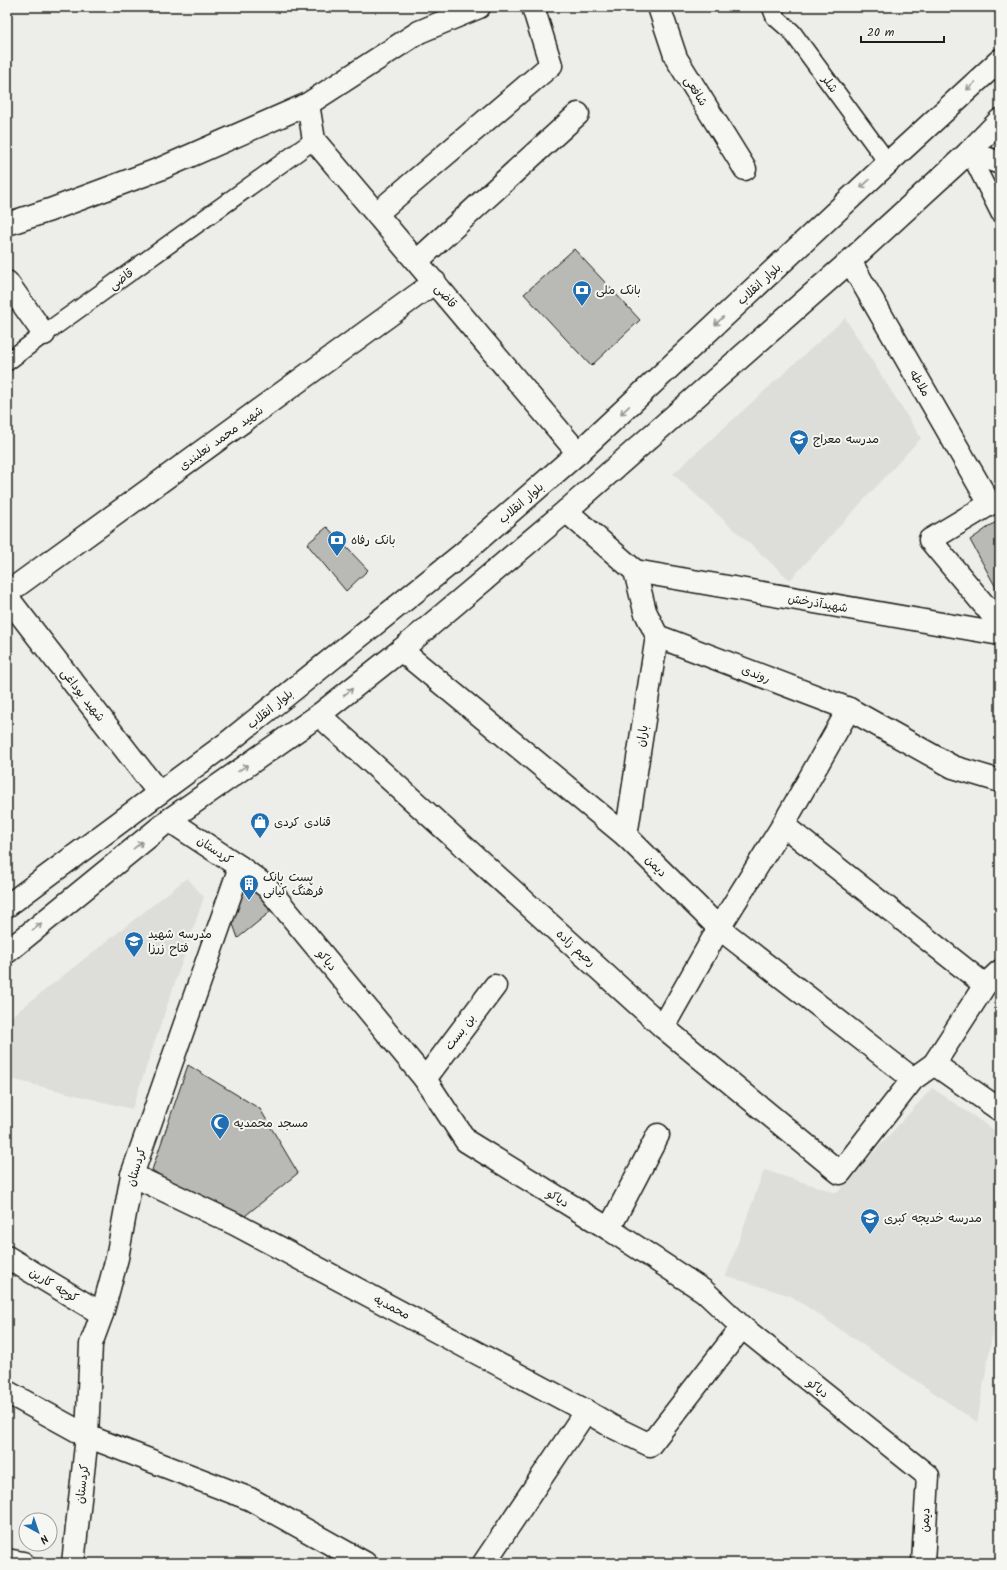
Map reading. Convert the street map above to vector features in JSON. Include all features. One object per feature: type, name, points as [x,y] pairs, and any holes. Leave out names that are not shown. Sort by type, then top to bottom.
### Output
[{"type":"street","points":[[7,224],[50,210],[160,169],[308,104],[419,32],[479,7]]},
{"type":"street","points":[[377,213],[551,64],[533,7]]},
{"type":"street","name":"شافعی","points":[[659,7],[676,58],[745,169]]},
{"type":"street","name":"بلوار انقلاب","points":[[7,906],[227,743],[455,560],[578,453],[1000,60]]},
{"type":"street","points":[[308,104],[314,140]]},
{"type":"street","points":[[416,261],[578,114]]},
{"type":"street","points":[[7,952],[169,820],[319,715],[401,650],[566,511],[850,261],[969,152],[1000,120]]},
{"type":"street","name":"قاضی","points":[[314,140],[578,453]]},
{"type":"street","points":[[969,152],[1000,163]]},
{"type":"street","name":"ملاطه","points":[[850,261],[995,502]]},
{"type":"street","points":[[7,282],[44,334]]},
{"type":"street","name":"شهید محمد نعلبندی","points":[[7,593],[434,282]]},
{"type":"street","points":[[995,502],[930,540],[1000,624]]},
{"type":"street","points":[[566,511],[635,571],[645,611],[657,636]]},
{"type":"street","name":"شهیدآذرخش","points":[[635,571],[1000,634]]},
{"type":"street","name":"شهید بوداغی","points":[[7,597],[159,793]]},
{"type":"street","name":"روندی","points":[[657,636],[849,709],[953,767],[1000,781]]},
{"type":"street","name":"باران","points":[[626,836],[657,636]]},
{"type":"street","name":"دیمن","points":[[401,650],[626,836],[719,928],[913,1079]]},
{"type":"street","points":[[663,1027],[719,928],[783,825],[849,709]]},
{"type":"street","name":"رحیم زاده","points":[[319,715],[663,1027],[840,1173],[913,1079]]},
{"type":"street","name":"کردستان","points":[[73,1563],[87,1436],[91,1344],[102,1314],[117,1258],[132,1175],[240,867],[169,820]]},
{"type":"street","points":[[783,825],[992,978],[934,1064],[913,1079]]},
{"type":"street","name":"دیاکو","points":[[240,867],[267,887],[425,1079],[466,1141],[609,1229],[704,1291],[742,1327],[928,1476]]},
{"type":"street","name":"بن بست","points":[[425,1079],[495,986]]},
{"type":"street","points":[[934,1064],[1000,1110]]},
{"type":"street","points":[[609,1229],[658,1135]]},
{"type":"street","name":"محمدیه","points":[[132,1175],[235,1224],[586,1411],[611,1426],[650,1445],[742,1327]]},
{"type":"street","name":"کوچه کارین","points":[[7,1257],[102,1314]]},
{"type":"street","points":[[7,1392],[87,1436],[250,1499],[365,1563]]},
{"type":"street","points":[[484,1563],[586,1411]]},
{"type":"street","name":"دیمن","points":[[922,1563],[928,1476]]},
{"type":"street","points":[[7,1560],[23,1563]]},
{"type":"lane","name":"شلر","points":[[771,7],[775,17],[792,32],[888,163]]},
{"type":"lane","name":"قاضی","points":[[7,362],[314,140]]},
{"type":"lane","points":[[969,152],[1000,214]]},
{"type":"shaded area","name":"مدرسه معراج","points":[[845,318],[921,438],[790,580],[673,474]]},
{"type":"shaded area","name":"مدرسه شهید فتاح زرزا","points":[[187,878],[204,897],[132,1109],[7,1078],[7,1020]]},
{"type":"shaded area","name":"مدرسه خدیجه کبری","points":[[932,1088],[1000,1134],[1000,1291],[977,1422],[791,1296],[726,1276],[764,1170],[837,1193]]},
{"type":"building","name":"بانک ملی","points":[[574,249],[640,320],[591,366],[524,294]]},
{"type":"building","points":[[1000,519],[1000,595],[970,540]]},
{"type":"building","name":"بانک رفاه","points":[[327,527],[368,570],[346,591],[307,544]]},
{"type":"building","name":"پست بانک فرهنگ کیانی","points":[[243,878],[258,889],[270,912],[238,938],[229,913]]},
{"type":"building","name":"مسجد محمدیه","points":[[188,1065],[260,1109],[298,1173],[235,1224],[152,1170]]},
{"type":"place","name":"بانک ملی","points":[[582,307]]},
{"type":"place","name":"مدرسه معراج","points":[[799,456]]},
{"type":"place","name":"بانک رفاه","points":[[337,557]]},
{"type":"place","name":"قنادی کردی","points":[[260,839]]},
{"type":"place","name":"پست بانک فرهنگ کیانی","points":[[249,901]]},
{"type":"place","name":"مدرسه شهید فتاح زرزا","points":[[134,958]]},
{"type":"place","name":"مسجد محمدیه","points":[[220,1140]]},
{"type":"place","name":"مدرسه خدیجه کبری","points":[[870,1235]]}]
